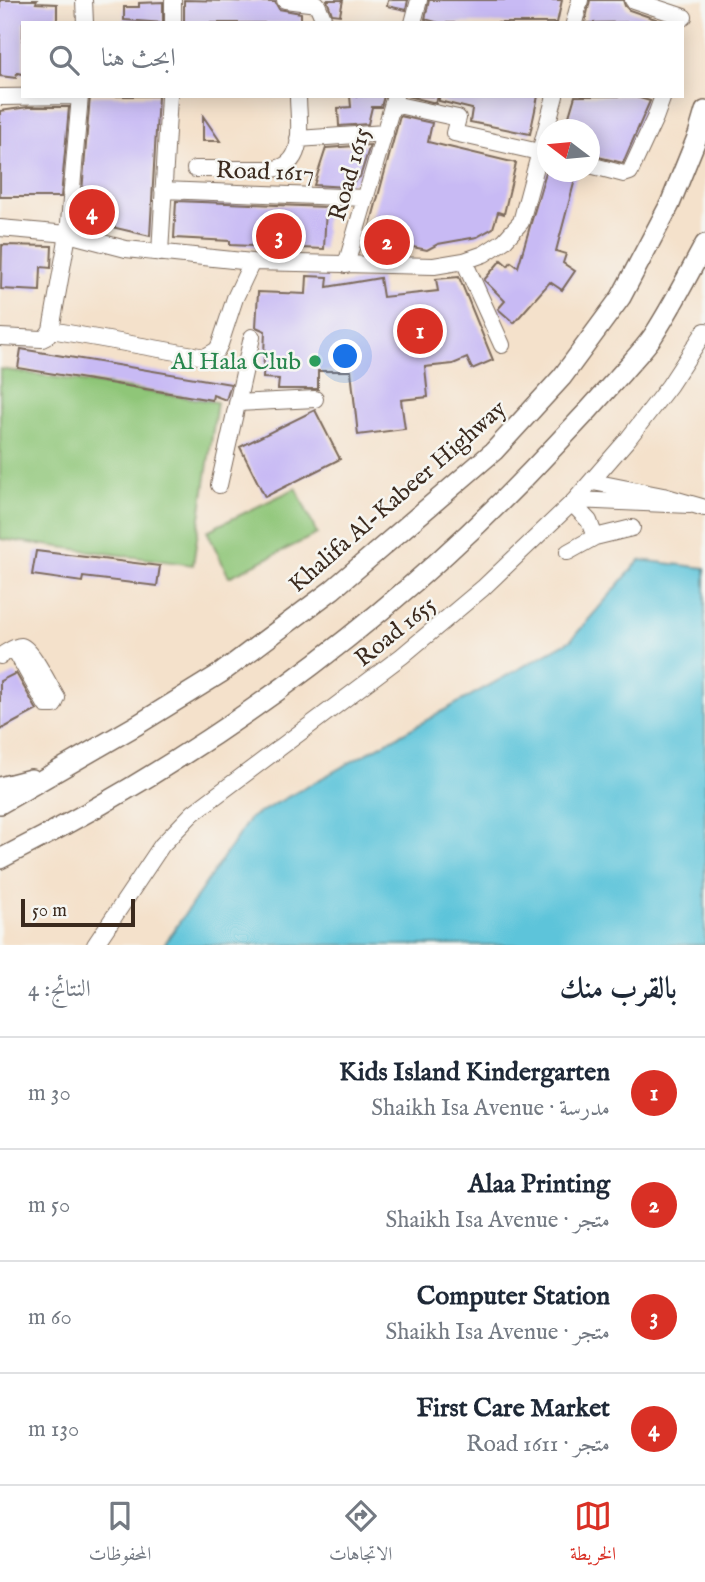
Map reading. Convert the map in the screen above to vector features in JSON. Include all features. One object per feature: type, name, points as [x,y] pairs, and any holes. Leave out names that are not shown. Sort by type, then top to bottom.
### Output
[{"type":"main road","name":"Khalifa Al-Kabeer Highway","points":[[0,804],[221,673],[332,590],[494,451],[562,377],[621,298],[670,204],[705,111]]},
{"type":"main road","points":[[0,859],[143,781],[246,715],[361,627],[439,561],[514,491],[652,338],[705,244]]},
{"type":"main road","points":[[0,787],[59,771]]},
{"type":"street","points":[[85,0],[85,21]]},
{"type":"street","points":[[173,0],[173,21]]},
{"type":"street","points":[[285,0],[317,2],[324,21]]},
{"type":"street","points":[[414,21],[419,0]]},
{"type":"street","points":[[575,21],[580,0]]},
{"type":"street","points":[[633,0],[681,21]]},
{"type":"street","points":[[683,21],[687,0]]},
{"type":"street","points":[[0,97],[21,97]]},
{"type":"street","points":[[0,337],[42,339],[47,337],[51,330],[58,298],[58,280],[73,235],[80,98]]},
{"type":"street","points":[[160,253],[169,98]]},
{"type":"street","points":[[195,169],[280,169],[286,166],[295,158],[298,98]]},
{"type":"street","points":[[551,119],[555,98]]},
{"type":"street","points":[[600,168],[624,174],[632,170],[659,98]]},
{"type":"street","points":[[394,100],[458,118],[454,133],[537,151]]},
{"type":"street","name":"Road 1615","points":[[346,265],[394,100]]},
{"type":"street","points":[[298,139],[385,133]]},
{"type":"street","points":[[0,228],[73,235],[126,249],[252,262],[434,266],[464,261],[484,254],[513,234],[521,222],[537,174]]},
{"type":"street","name":"Road 1617","points":[[163,190],[366,198]]},
{"type":"street","points":[[464,261],[502,345]]},
{"type":"street","points":[[51,330],[198,357],[211,355],[220,344],[235,298],[252,262]]},
{"type":"street","name":"Road 1655","points":[[95,945],[162,845],[193,813],[402,656],[483,587],[574,502],[669,386],[705,331]]},
{"type":"street","points":[[219,485],[250,344],[220,344]]},
{"type":"street","points":[[237,403],[315,399]]},
{"type":"street","points":[[593,482],[663,496],[698,507]]},
{"type":"street","points":[[574,502],[698,507]]},
{"type":"street","points":[[574,502],[589,521],[595,537]]},
{"type":"street","points":[[568,552],[595,537],[632,528]]},
{"type":"green space","points":[[0,369],[217,402],[193,565],[0,539]]},
{"type":"green space","points":[[296,488],[317,534],[229,577],[207,531]]},
{"type":"water","points":[[640,560],[705,568],[705,945],[164,945],[250,818],[571,640]]},
{"type":"building","points":[[0,0],[37,0],[36,3],[57,4],[57,21],[21,21],[21,74],[17,73],[16,78],[0,76]]},
{"type":"building","points":[[184,0],[275,2],[279,9],[301,13],[301,21],[184,21]]},
{"type":"building","points":[[327,0],[343,0],[340,15],[332,14]]},
{"type":"building","points":[[388,0],[408,0],[406,10],[387,6]]},
{"type":"building","points":[[429,0],[562,0],[557,21],[425,19]]},
{"type":"building","points":[[590,0],[623,0],[629,10],[661,21],[585,21]]},
{"type":"building","points":[[163,2],[163,21],[124,20],[124,7],[139,7],[139,3]]},
{"type":"building","points":[[90,98],[158,98],[150,236],[82,220],[80,216]]},
{"type":"building","points":[[350,98],[383,98],[381,107],[372,107],[368,124],[339,126],[338,108],[351,107]]},
{"type":"building","points":[[415,98],[437,98],[436,103]]},
{"type":"building","points":[[439,98],[538,98],[530,134],[470,122],[472,109],[439,101]]},
{"type":"building","points":[[574,98],[640,98],[650,101],[623,163],[600,157],[600,119],[568,119]]},
{"type":"building","points":[[28,107],[69,107],[61,197],[0,197],[0,111]]},
{"type":"building","points":[[203,116],[220,141],[203,141]]},
{"type":"building","points":[[400,116],[432,123],[428,142],[516,163],[504,214],[498,212],[493,228],[477,237],[438,244],[427,250],[403,245],[401,252],[370,252],[365,244]]},
{"type":"building","points":[[370,145],[360,177],[346,187],[314,185],[326,148]]},
{"type":"building","points":[[543,182],[574,182],[556,251],[566,254],[563,263],[575,271],[562,290],[550,282],[514,323],[498,309],[505,301],[484,280],[501,260],[508,266],[511,262],[518,267]]},
{"type":"building","points":[[176,201],[326,207],[324,249],[230,245],[230,241],[174,238]]},
{"type":"building","points":[[2,245],[52,246],[51,268],[41,267],[40,291],[1,289]]},
{"type":"building","points":[[307,276],[328,277],[327,287],[380,278],[383,297],[438,291],[436,279],[459,277],[493,360],[472,369],[467,358],[453,364],[425,367],[428,397],[401,400],[405,429],[358,435],[351,371],[318,371],[318,389],[278,389],[279,379],[263,378],[265,331],[256,327],[258,292],[306,294]]},
{"type":"building","points":[[21,349],[231,384],[226,400],[213,395],[212,400],[18,368]]},
{"type":"building","points":[[315,410],[340,459],[265,497],[240,447]]},
{"type":"building","points":[[36,551],[160,566],[157,586],[83,577],[82,582],[32,575]]},
{"type":"building","points":[[16,673],[37,710],[0,730],[0,681]]},
{"type":"place","name":"First Care Market","points":[[92,212]]},
{"type":"place","name":"Computer Station","points":[[279,236]]},
{"type":"place","name":"Alaa Printing","points":[[387,242]]},
{"type":"place","name":"Kids Island Kindergarten","points":[[420,331]]},
{"type":"place","name":"Al Hala Club","points":[[315,361]]}]
